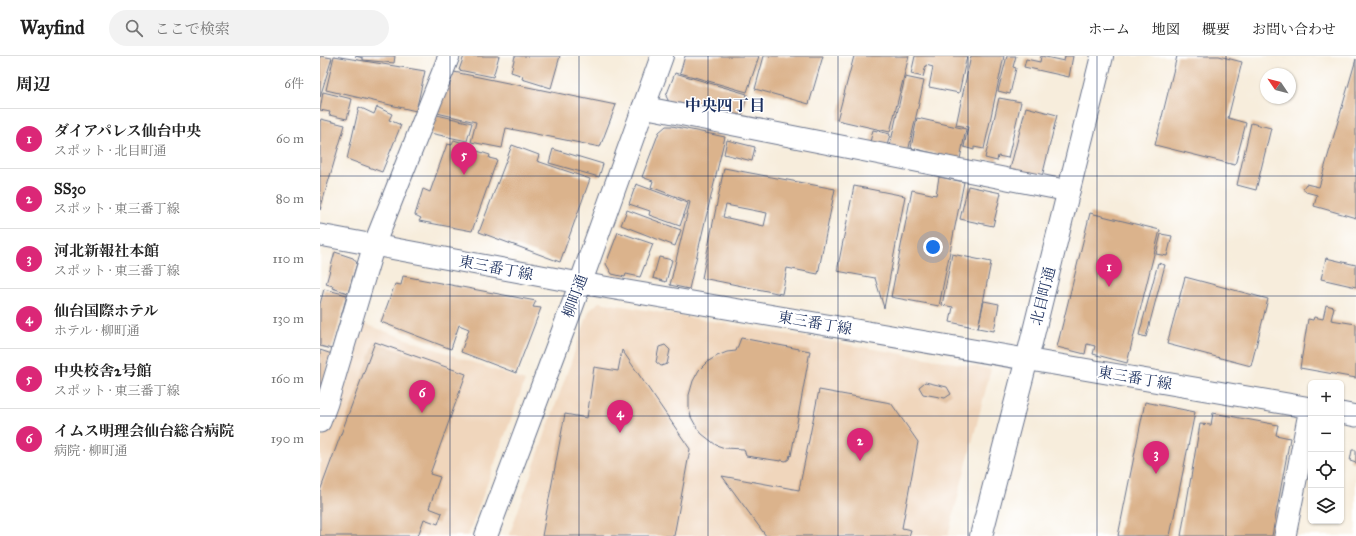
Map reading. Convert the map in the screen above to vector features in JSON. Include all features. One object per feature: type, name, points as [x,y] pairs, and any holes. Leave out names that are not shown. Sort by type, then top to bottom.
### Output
[{"type":"street","points":[[320,422],[374,245],[449,56]]},
{"type":"street","name":"柳町通","points":[[486,536],[662,56]]},
{"type":"street","name":"北目町通","points":[[981,536],[1102,56]]},
{"type":"street","points":[[643,107],[1069,191]]},
{"type":"street","name":"東三番丁線","points":[[320,236],[580,283],[1308,408]]},
{"type":"street","points":[[1344,414],[1356,416]]},
{"type":"street","points":[[1285,536],[1308,416]]},
{"type":"shaded area","points":[[599,302],[991,369],[948,536],[509,536],[589,311]]},
{"type":"shaded area","points":[[362,323],[525,381],[468,536],[320,536],[320,445]]},
{"type":"building","points":[[320,56],[332,58],[320,97]]},
{"type":"building","points":[[334,56],[425,71],[416,111],[326,90]]},
{"type":"building","points":[[355,56],[395,56],[394,63],[363,60],[363,58]]},
{"type":"building","points":[[464,56],[499,56],[493,77],[459,70]]},
{"type":"building","points":[[515,56],[560,56],[551,88],[522,79],[523,76],[511,72]]},
{"type":"building","points":[[685,56],[759,56],[747,92],[680,73]]},
{"type":"building","points":[[764,56],[823,56],[809,104],[755,89]]},
{"type":"building","points":[[854,56],[909,56],[890,132],[837,120]]},
{"type":"building","points":[[915,56],[967,56],[959,93],[929,87],[933,67],[926,65],[923,77],[911,74]]},
{"type":"building","points":[[971,56],[1004,56],[984,149],[974,147],[974,150],[964,147],[968,127],[956,125]]},
{"type":"building","points":[[1007,56],[1016,56],[1013,67],[1016,68],[1010,94],[998,91]]},
{"type":"building","points":[[1041,56],[1064,61],[1065,56],[1073,56],[1069,77],[1024,67],[1026,59],[1040,62]]},
{"type":"building","points":[[1177,56],[1219,56],[1242,62],[1228,118],[1246,123],[1235,165],[1155,145]]},
{"type":"building","points":[[1356,59],[1356,218],[1314,206],[1317,195],[1306,192],[1303,188],[1306,184],[1319,187]]},
{"type":"building","points":[[454,72],[616,105],[600,147],[506,128],[502,148],[471,142],[476,122],[437,113]]},
{"type":"building","points":[[675,73],[747,94],[741,121],[671,106],[666,96]]},
{"type":"building","points":[[905,77],[924,81],[908,152],[890,146]]},
{"type":"building","points":[[323,92],[352,99],[347,119],[329,115],[330,112],[320,110]]},
{"type":"building","points":[[999,98],[1021,102],[1008,158],[998,156],[997,161],[985,158]]},
{"type":"building","points":[[359,107],[374,114],[377,107],[392,114],[389,120],[401,125],[382,172],[347,159]]},
{"type":"building","points":[[1026,107],[1057,115],[1042,177],[1010,169]]},
{"type":"building","points":[[437,115],[472,123],[467,141],[430,133]]},
{"type":"building","points":[[917,118],[966,129],[960,159],[911,148]]},
{"type":"building","points":[[321,119],[345,125],[320,210],[320,122]]},
{"type":"building","points":[[1251,123],[1271,128],[1256,190],[1237,185]]},
{"type":"building","points":[[666,126],[725,137],[689,289],[670,285],[690,202],[651,187],[653,181],[642,177],[659,132]]},
{"type":"building","points":[[873,130],[890,134],[887,146],[870,142]]},
{"type":"building","points":[[454,140],[475,147],[474,150],[490,155],[489,158],[497,160],[472,231],[419,221],[421,218],[415,215],[423,189],[430,192],[447,144],[452,145]]},
{"type":"building","points":[[727,140],[755,147],[752,161],[724,154]]},
{"type":"building","points":[[512,145],[539,155],[537,161],[590,179],[560,262],[479,232]]},
{"type":"building","points":[[553,149],[603,164],[599,177],[549,163]]},
{"type":"building","points":[[724,168],[835,189],[818,274],[787,268],[782,294],[702,278]],"holes":[[[726,205],[767,213],[764,226],[723,217]]]},
{"type":"building","points":[[939,177],[964,182],[939,306],[891,297],[912,190],[936,195]]},
{"type":"building","points":[[636,184],[688,203],[680,226],[649,215],[650,211],[629,204]]},
{"type":"building","points":[[854,186],[905,196],[884,308],[875,278],[837,271]]},
{"type":"building","points":[[968,186],[1001,193],[993,226],[960,219]]},
{"type":"building","points":[[627,210],[681,230],[675,246],[621,225]]},
{"type":"building","points":[[1090,213],[1160,230],[1127,363],[1093,354],[1095,346],[1087,344],[1085,354],[1057,347]]},
{"type":"building","points":[[618,232],[653,244],[640,277],[626,274],[625,277],[612,274],[606,264]]},
{"type":"building","points":[[1161,234],[1172,236],[1167,256],[1156,254]]},
{"type":"building","points":[[335,252],[353,258],[357,263],[348,293],[332,288],[333,286],[326,284]]},
{"type":"building","points":[[952,254],[991,262],[978,328],[950,322],[953,307],[942,305]]},
{"type":"building","points":[[659,257],[672,260],[666,282],[653,278]]},
{"type":"building","points":[[1326,258],[1356,265],[1356,287],[1321,279]]},
{"type":"building","points":[[1158,263],[1165,265],[1146,337],[1139,335]]},
{"type":"building","points":[[403,276],[536,301],[533,307],[541,308],[516,373],[461,352],[469,329],[459,325],[451,349],[381,322],[395,284],[401,285]]},
{"type":"building","points":[[1185,277],[1268,299],[1251,366],[1167,344]]},
{"type":"building","points":[[324,289],[347,295],[332,349],[320,346],[320,304]]},
{"type":"building","points":[[984,301],[999,304],[994,331],[978,328]]},
{"type":"building","points":[[1326,305],[1334,307],[1331,320],[1356,324],[1356,378],[1300,368],[1308,319],[1313,320],[1314,317],[1323,319]]},
{"type":"building","points":[[741,338],[810,351],[791,456],[790,455],[789,459],[786,461],[746,456],[744,449],[725,448],[716,445],[702,434],[691,417],[689,409],[689,395],[693,381],[699,370],[707,362],[717,356],[727,352],[736,351]]},
{"type":"building","points":[[375,342],[466,374],[430,474],[440,477],[429,508],[442,513],[438,524],[424,519],[418,536],[320,536],[320,491]]},
{"type":"building","points":[[665,345],[670,350],[667,364],[661,366],[656,362],[659,347]]},
{"type":"building","points":[[320,350],[332,354],[320,392]]},
{"type":"building","points":[[622,350],[690,449],[674,536],[542,536],[565,414],[587,418],[594,367],[618,371]]},
{"type":"building","points":[[925,382],[947,387],[951,394],[945,398],[923,394],[919,387]]},
{"type":"building","points":[[819,390],[891,403],[918,442],[902,528],[911,530],[909,536],[766,536],[722,476],[799,490]]},
{"type":"building","points":[[1145,402],[1195,412],[1170,536],[1118,536]]},
{"type":"building","points":[[1213,413],[1278,425],[1276,435],[1290,438],[1272,536],[1181,536],[1200,424],[1211,425]]},
{"type":"building","points":[[1352,450],[1356,450],[1356,463],[1350,461]]},
{"type":"place","name":"中央校舎2号館","points":[[464,175]]},
{"type":"place","name":"ダイアパレス仙台中央","points":[[1109,287]]},
{"type":"place","name":"イムス明理会仙台総合病院","points":[[422,413]]},
{"type":"place","name":"仙台国際ホテル","points":[[620,433]]},
{"type":"place","name":"SS30","points":[[860,461]]},
{"type":"place","name":"河北新報社本館","points":[[1156,474]]},
{"type":"district","name":"中央四丁目","points":[[725,105]]}]
